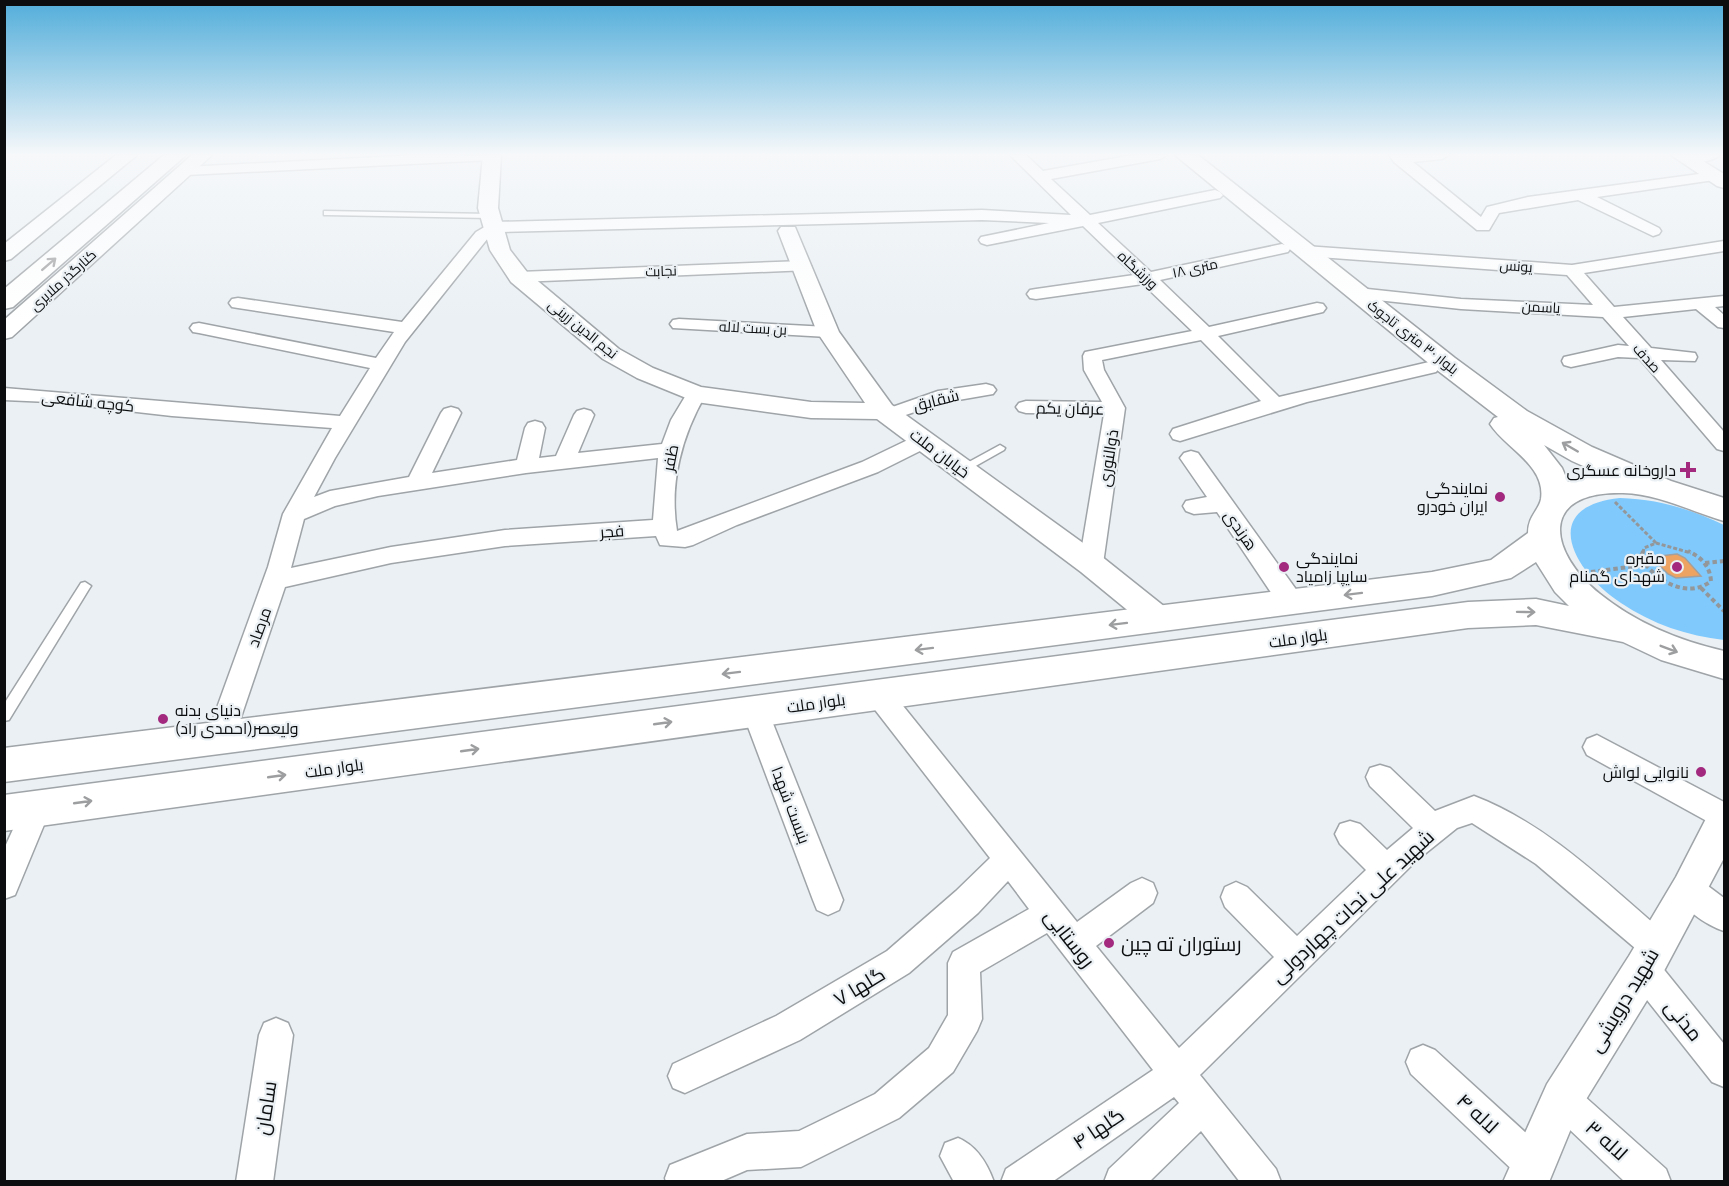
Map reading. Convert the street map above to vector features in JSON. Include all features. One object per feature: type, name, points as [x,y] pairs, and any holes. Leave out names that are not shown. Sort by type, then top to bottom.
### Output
[{"type":"main road","points":[[4,279],[86,210]]},
{"type":"main road","points":[[4,302],[121,210]]},
{"type":"main road","name":"بلوار ۳۰ متری تاجوک","points":[[1237,210],[1358,293],[1517,417],[1582,454],[1661,488]]},
{"type":"main road","name":"بلوار ۳۰ متری تاجوک","points":[[1249,210],[1429,368],[1503,423],[1533,450],[1552,475],[1556,501]]},
{"type":"main road","points":[[1718,666],[1665,649],[1600,613],[1562,576],[1550,556],[1544,537],[1545,517],[1556,501],[1574,490],[1598,484],[1628,483],[1661,488],[1696,498],[1725,510]]},
{"type":"main road","points":[[4,765],[1432,584],[1500,570],[1525,554],[1544,537]]},
{"type":"main road","name":"بلوار ملت","points":[[21,810],[1491,613],[1536,612],[1627,630]]},
{"type":"street","points":[[4,255],[59,210]]},
{"type":"street","name":"کنارگذر ملایری","points":[[4,332],[131,210]]},
{"type":"street","name":"نجم الدین زرینی","points":[[489,210],[500,250],[519,277],[610,354],[645,373],[696,394],[812,410],[886,413]]},
{"type":"street","name":"ورزشگاه","points":[[1076,210],[1207,333],[1274,403]]},
{"type":"street","points":[[987,240],[1136,210]]},
{"type":"street","points":[[1463,210],[1483,227],[1493,210]]},
{"type":"street","points":[[1612,210],[1653,231]]},
{"type":"street","points":[[492,224],[982,215],[1086,220]]},
{"type":"street","name":"مرصاد","points":[[220,738],[276,580],[294,514],[346,423],[406,328],[492,224]]},
{"type":"street","name":"خیابان ملت","points":[[788,231],[828,332],[886,413],[1091,564],[1159,619]]},
{"type":"street","name":"یونس","points":[[1294,250],[1572,270],[1725,246]]},
{"type":"street","name":"۱۸ متری","points":[[1036,294],[1146,278],[1294,250]]},
{"type":"street","name":"نجابت","points":[[519,277],[803,266]]},
{"type":"street","name":"صدف","points":[[1572,270],[1725,444]]},
{"type":"street","name":"یاسمن","points":[[1358,293],[1461,304],[1606,311],[1725,301]]},
{"type":"street","points":[[238,303],[406,328]]},
{"type":"street","points":[[1700,304],[1725,323]]},
{"type":"street","points":[[1207,333],[1317,308]]},
{"type":"street","name":"بن بست لاله","points":[[678,324],[828,332]]},
{"type":"street","points":[[199,328],[382,365]]},
{"type":"street","name":"ذوالنوری","points":[[1091,564],[1115,408],[1094,370],[1092,356],[1207,333]]},
{"type":"street","points":[[1571,361],[1618,351],[1688,357]]},
{"type":"street","points":[[1180,434],[1274,403],[1429,368]]},
{"type":"street","name":"شقایق","points":[[886,413],[938,397],[986,390]]},
{"type":"street","name":"کوچه شافعی","points":[[4,394],[49,396],[172,410],[346,423]]},
{"type":"street","name":"ظفر","points":[[664,527],[669,450],[682,416],[696,394]]},
{"type":"street","name":"عرفان یکم","points":[[1026,407],[1115,408]]},
{"type":"street","points":[[416,484],[451,413]]},
{"type":"street","points":[[564,462],[584,415]]},
{"type":"street","points":[[526,466],[535,429]]},
{"type":"street","points":[[664,527],[668,539],[685,539],[729,519],[870,467],[923,441]]},
{"type":"street","points":[[294,514],[330,499],[416,484],[526,466],[669,450]]},
{"type":"street","name":"هرندی","points":[[1191,458],[1291,602]]},
{"type":"street","points":[[1194,506],[1222,504]]},
{"type":"street","name":"فجر","points":[[276,580],[391,555],[505,538],[664,527]]},
{"type":"street","name":"روستایی","points":[[878,694],[1263,1182]]},
{"type":"street","name":"بنبست شهدا","points":[[755,711],[828,900]]},
{"type":"street","points":[[1597,747],[1725,816]]},
{"type":"street","points":[[1380,777],[1434,829]]},
{"type":"street","name":"شهید علی نجات چهاردولی","points":[[1177,1074],[1387,870],[1447,819],[1474,809],[1493,818],[1543,852],[1650,958]]},
{"type":"street","points":[[4,885],[21,810]]},
{"type":"street","name":"شهید درویشی","points":[[1529,1177],[1562,1099],[1650,958],[1725,822]]},
{"type":"street","points":[[1350,834],[1387,870]]},
{"type":"street","name":"گلها ۷","points":[[685,1076],[788,1028],[898,962],[967,902],[1008,860]]},
{"type":"street","points":[[1689,891],[1725,916]]},
{"type":"street","points":[[1074,943],[1142,893]]},
{"type":"street","points":[[1236,897],[1296,957]]},
{"type":"street","points":[[683,1178],[747,1152],[801,1149],[887,1106],[941,1060],[965,1019],[964,963],[1051,914]]},
{"type":"street","name":"مدنی","points":[[1650,958],[1725,1070]]},
{"type":"street","name":"سامان","points":[[254,1182],[276,1035]]},
{"type":"street","name":"لاله ۴","points":[[1423,1062],[1529,1177]]},
{"type":"street","name":"گلها ۴","points":[[1019,1182],[1177,1074]]},
{"type":"street","name":"لاله ۳","points":[[1562,1099],[1653,1182]]},
{"type":"street","points":[[1122,1182],[1202,1105]]},
{"type":"lane","points":[[327,213],[492,224]]},
{"type":"lane","points":[[961,469],[1000,447]]},
{"type":"lane","points":[[4,716],[86,586]]},
{"type":"path","points":[[1620,498],[1612,499],[1656,543]]},
{"type":"path","points":[[1656,543],[1677,546],[1697,556],[1705,563],[1712,576],[1707,585],[1701,588],[1685,588],[1665,582],[1644,565],[1641,553],[1649,545],[1656,543]]},
{"type":"path","points":[[1705,563],[1725,561]]},
{"type":"path","points":[[1594,581],[1586,573],[1644,565]]},
{"type":"path","points":[[1701,588],[1725,611]]},
{"type":"shaded area","points":[[1620,498],[1648,500],[1674,506],[1724,525],[1724,640],[1684,632],[1645,617],[1604,590],[1578,559],[1572,543],[1571,527],[1578,514],[1594,504]]},
{"type":"building","name":"مقبره شهدای گمنام","points":[[1677,554],[1685,558],[1701,576],[1676,578],[1668,574],[1651,557]]},
{"type":"place","name":"داروخانه عسگری","points":[[1688,470]]},
{"type":"place","name":"نمایندگی ایران خودرو","points":[[1500,497]]},
{"type":"place","name":"نمایندگی سایپا زامیاد","points":[[1284,567]]},
{"type":"place","name":"مقبره شهدای گمنام","points":[[1677,567]]},
{"type":"place","name":"دنیای بدنه ولیعصر(احمدی راد)","points":[[163,719]]},
{"type":"place","name":"نانوایی لواش","points":[[1701,772]]},
{"type":"place","name":"رستوران ته چین","points":[[1109,943]]}]
